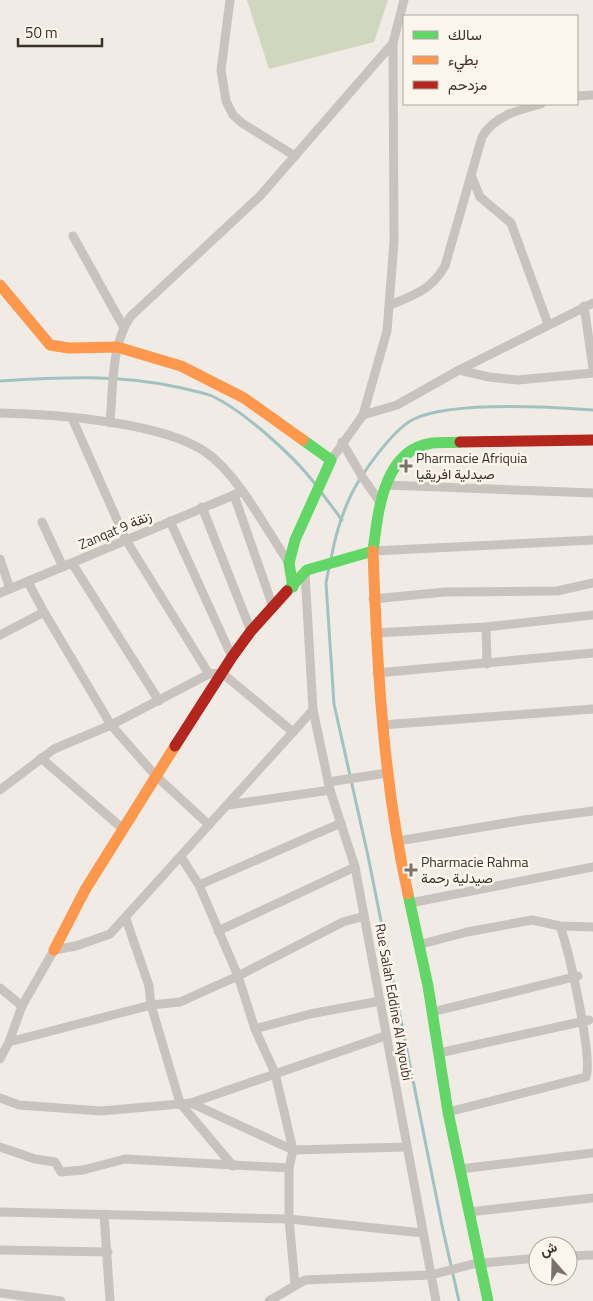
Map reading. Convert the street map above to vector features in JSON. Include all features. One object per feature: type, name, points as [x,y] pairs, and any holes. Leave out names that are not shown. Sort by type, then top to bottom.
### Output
[{"type":"street","points":[[230,0],[221,70],[226,101],[233,115],[242,123],[295,156]]},
{"type":"street","points":[[293,587],[289,563],[295,540],[331,460],[363,415],[387,331],[394,232],[393,44],[404,0]]},
{"type":"street","points":[[110,423],[117,347],[123,326],[131,316],[260,196],[393,44]]},
{"type":"street","points":[[578,96],[593,94]]},
{"type":"street","points":[[390,305],[423,291],[436,281],[445,266],[482,137],[488,127],[499,118],[538,105]]},
{"type":"street","points":[[471,175],[480,197],[511,223],[548,324]]},
{"type":"street","points":[[73,236],[123,326]]},
{"type":"street","points":[[0,285],[50,345],[70,348],[117,347],[181,366],[210,379],[244,398],[331,460]]},
{"type":"street","points":[[363,415],[397,405],[459,370],[589,305],[593,368]]},
{"type":"street","points":[[459,370],[511,379],[593,373]]},
{"type":"street","points":[[0,413],[72,418],[149,428],[185,441],[208,454],[226,472],[238,493],[289,563]]},
{"type":"street","points":[[72,418],[126,540],[209,674]]},
{"type":"street","points":[[488,1301],[477,1263],[469,1212],[448,1112],[432,1012],[398,841],[387,773],[377,673],[373,599],[373,550],[380,502],[386,485],[401,458],[410,449],[420,445],[593,440]]},
{"type":"street","points":[[342,442],[363,478],[380,502]]},
{"type":"street","points":[[386,485],[593,493]]},
{"type":"street","points":[[238,493],[273,607]]},
{"type":"street","name":"Zanqat 9 زنقة","points":[[0,592],[28,582],[238,493]]},
{"type":"street","points":[[202,507],[251,631]]},
{"type":"street","points":[[170,521],[232,657]]},
{"type":"street","points":[[42,522],[68,565],[159,701]]},
{"type":"street","points":[[0,1059],[9,1042],[22,1006],[85,890],[155,775],[251,631],[306,571],[373,550],[593,540]]},
{"type":"street","points":[[0,559],[10,589]]},
{"type":"street","name":"Rue Salah Eddine Al Ayoubi","points":[[306,571],[313,710],[329,786],[355,867],[385,1036],[436,1301]]},
{"type":"street","points":[[28,582],[111,726],[155,775],[209,825]]},
{"type":"street","points":[[373,599],[445,592],[557,591],[593,583]]},
{"type":"street","points":[[0,635],[44,612]]},
{"type":"street","points":[[375,633],[486,627],[593,615]]},
{"type":"street","points":[[486,627],[487,664]]},
{"type":"street","points":[[377,673],[593,653]]},
{"type":"street","points":[[0,790],[54,750],[111,726],[209,674],[222,673],[293,732]]},
{"type":"street","points":[[382,725],[593,709]]},
{"type":"street","points":[[54,950],[76,946],[110,934],[182,857],[313,710]]},
{"type":"street","points":[[41,758],[122,828]]},
{"type":"street","points":[[228,805],[329,786],[344,779],[387,773]]},
{"type":"street","points":[[398,841],[524,820],[593,811]]},
{"type":"street","points":[[199,885],[341,823]]},
{"type":"street","points":[[182,857],[199,885],[238,976],[255,1029],[275,1073],[293,1150],[288,1168],[289,1219],[295,1284]]},
{"type":"street","points":[[218,931],[355,867]]},
{"type":"street","points":[[410,903],[593,867]]},
{"type":"street","points":[[9,1042],[151,1005],[180,1002],[238,976],[343,922],[364,916]]},
{"type":"street","points":[[126,918],[149,986],[151,1005],[180,1103],[233,1166]]},
{"type":"street","points":[[418,945],[467,932],[532,920],[560,926],[593,927]]},
{"type":"street","points":[[448,1112],[586,1077],[589,1074],[591,1059],[589,1020],[578,976],[560,926]]},
{"type":"street","points":[[432,1012],[578,976]]},
{"type":"street","points":[[0,988],[22,1006]]},
{"type":"street","points":[[255,1029],[310,1014],[380,1001]]},
{"type":"street","points":[[439,1053],[589,1020]]},
{"type":"street","points":[[0,1098],[19,1105],[101,1111],[191,1103],[385,1036]]},
{"type":"street","points":[[191,1103],[293,1150],[406,1147]]},
{"type":"street","points":[[0,1147],[35,1159],[56,1162],[60,1172],[83,1170],[124,1159],[288,1168]]},
{"type":"street","points":[[460,1169],[593,1153]]},
{"type":"street","points":[[469,1212],[593,1198]]},
{"type":"street","points":[[0,1212],[289,1219],[423,1232]]},
{"type":"street","points":[[104,1214],[110,1301]]},
{"type":"street","points":[[0,1250],[108,1252]]},
{"type":"street","points":[[578,1256],[593,1255]]},
{"type":"street","points":[[269,1301],[295,1284],[305,1280],[431,1275],[477,1263],[528,1259]]},
{"type":"street","points":[[0,1293],[60,1301]]},
{"type":"green space","points":[[247,0],[388,0],[374,42],[269,69]]},
{"type":"waterway","points":[[0,381],[46,378],[137,380],[209,395],[239,412],[268,435],[307,473],[316,485]]},
{"type":"waterway","points":[[331,559],[342,517],[357,485],[370,464],[387,443],[404,425],[412,420],[428,414],[474,408],[527,407],[593,410]]},
{"type":"waterway","points":[[321,492],[342,520]]},
{"type":"waterway","points":[[329,567],[326,583],[334,704],[368,856],[459,1301]]},
{"type":"traffic: fast","points":[[293,587],[289,563],[295,540],[331,460],[303,440]]},
{"type":"traffic: fast","points":[[287,591],[307,570],[373,551],[377,519],[386,485],[393,470],[403,457],[416,448],[432,443],[460,442]]},
{"type":"traffic: fast","points":[[408,894],[428,986],[448,1112],[488,1301]]},
{"type":"traffic: slow","points":[[0,285],[50,345],[69,348],[117,347],[181,366],[244,398],[303,440]]},
{"type":"traffic: slow","points":[[373,551],[379,680],[387,766],[399,852],[408,894]]},
{"type":"traffic: slow","points":[[54,950],[85,890],[175,746]]},
{"type":"traffic: jam","points":[[460,442],[593,440]]},
{"type":"traffic: jam","points":[[175,746],[232,657],[251,631],[287,591]]},
{"type":"place","name":"Pharmacie Afriquia صيدلية افريقيا","points":[[406,466]]},
{"type":"place","name":"Pharmacie Rahma صيدلية رحمة","points":[[411,870]]}]
